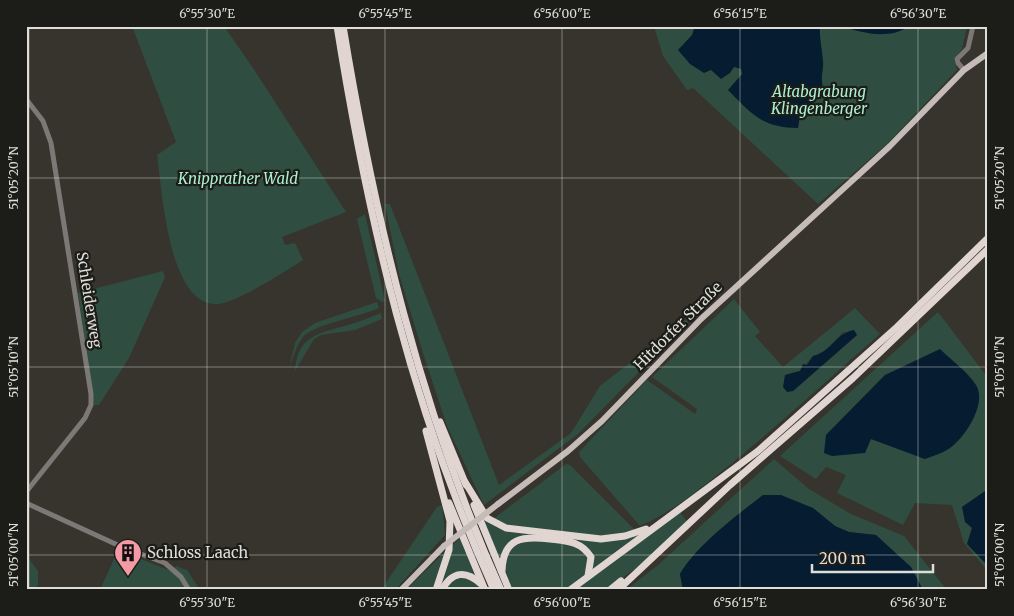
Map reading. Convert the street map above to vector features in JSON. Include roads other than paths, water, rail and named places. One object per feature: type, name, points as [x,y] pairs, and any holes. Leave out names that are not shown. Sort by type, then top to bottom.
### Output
[{"type":"highway","points":[[337,26],[365,188],[407,356],[433,438],[494,590]]},
{"type":"highway","points":[[343,26],[382,234],[401,309],[425,389],[468,512],[501,590]]},
{"type":"highway","points":[[570,590],[658,523],[717,483],[787,426],[896,327],[988,238]]},
{"type":"highway","points":[[618,590],[644,564],[853,378],[988,249]]},
{"type":"highway","points":[[407,356],[408,371],[440,482],[450,532],[446,562],[436,590]]},
{"type":"highway","points":[[425,389],[509,590]]},
{"type":"highway","points":[[440,482],[484,589]]},
{"type":"highway","points":[[465,482],[486,518],[506,528],[601,539],[633,534],[658,523]]},
{"type":"highway","points":[[502,575],[503,558],[510,545],[522,538],[533,537],[580,545],[590,557],[588,577]]},
{"type":"highway","points":[[610,590],[644,564]]},
{"type":"highway","points":[[442,590],[450,578],[461,573],[472,576],[484,589]]},
{"type":"main road","name":"Hitdorfer Straße","points":[[401,590],[444,546],[568,451],[602,421],[701,318],[890,146],[966,68],[988,54]]},
{"type":"street","points":[[966,68],[958,63],[957,59],[968,48],[973,26]]},
{"type":"street","name":"Schleiderweg","points":[[26,99],[43,121],[51,143],[91,394],[91,406],[85,418],[26,492]]},
{"type":"street","points":[[26,503],[122,548],[165,563],[181,577],[189,590]]},
{"type":"water","name":"Altabgrabung Klingenberger","points":[[695,26],[820,26],[823,88],[815,97],[810,116],[800,116],[798,128],[775,125],[751,113],[728,90],[742,74],[741,69],[734,67],[730,73],[721,79],[711,70],[704,73],[690,64],[678,50],[692,35]]},
{"type":"water","points":[[839,26],[910,26],[892,33],[874,34]]},
{"type":"water","points":[[854,330],[857,335],[793,391],[787,392],[783,387],[785,375],[800,371],[803,364],[807,365],[813,356],[824,351],[843,335]]},
{"type":"water","points":[[940,349],[969,375],[979,393],[976,412],[960,439],[944,451],[925,459],[871,439],[865,453],[832,456],[824,453],[826,435],[885,375]]},
{"type":"water","points":[[988,489],[988,566],[967,544],[972,528],[965,522],[962,507]]},
{"type":"water","points":[[763,495],[781,495],[813,508],[835,526],[849,532],[876,535],[911,567],[923,590],[683,590],[680,574],[687,563],[706,542]]},
{"type":"place","name":"Schloss Laach","points":[[128,577]]},
{"type":"park label","name":"Knipprather Wald","points":[[238,179]]}]
